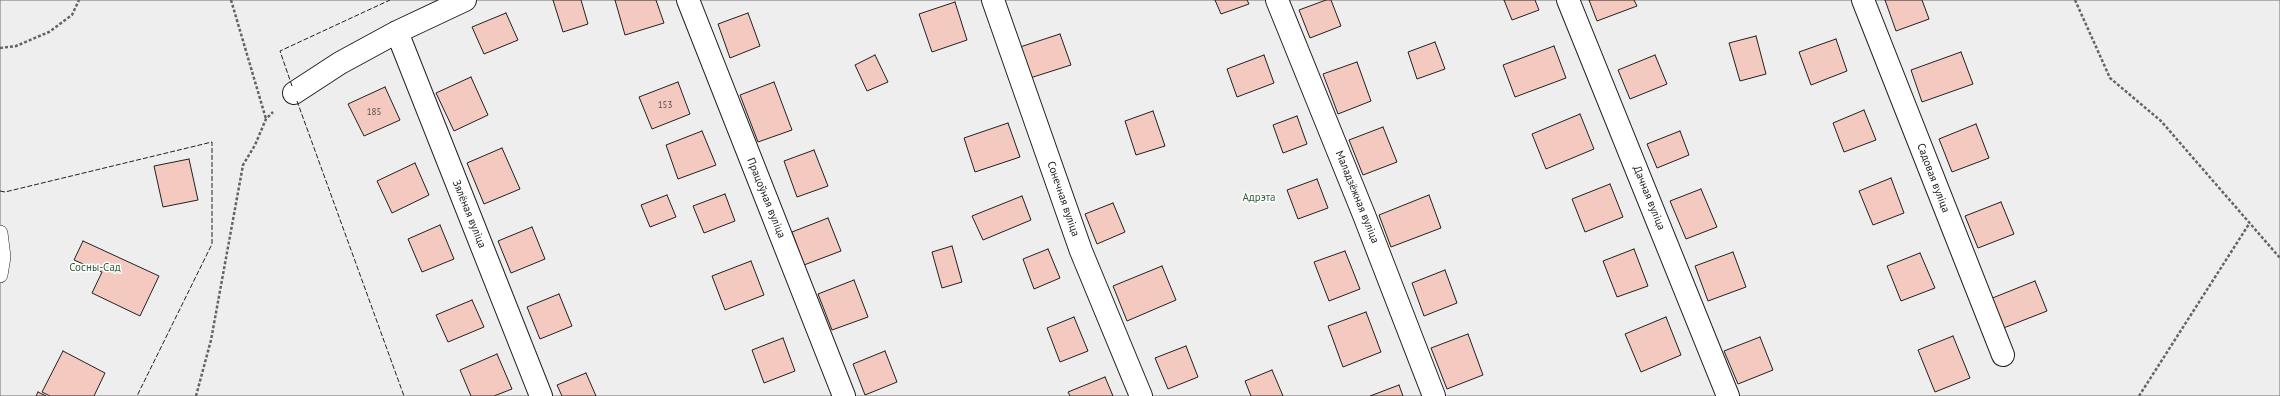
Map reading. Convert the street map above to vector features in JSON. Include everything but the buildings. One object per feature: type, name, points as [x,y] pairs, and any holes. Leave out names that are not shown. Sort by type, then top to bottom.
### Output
[{"type":"street","points":[[294,93],[340,63],[397,32],[465,0]]},
{"type":"street","name":"Працоўная вуліца","points":[[688,0],[844,396]]},
{"type":"street","name":"Сонечная вуліца","points":[[993,0],[1081,251],[1141,396]]},
{"type":"street","name":"Маладзёжная вуліца","points":[[1277,0],[1364,214],[1434,396]]},
{"type":"street","name":"Дачная вуліца","points":[[1568,0],[1728,396]]},
{"type":"street","name":"Садовая вуліца","points":[[1863,0],[2002,355]]},
{"type":"street","name":"Зялёная вуліца","points":[[397,32],[541,396]]},
{"type":"lane","points":[[0,233],[4,257],[0,275]]},
{"type":"path","points":[[0,48],[16,46],[49,32],[72,15],[79,0]]},
{"type":"path","points":[[231,0],[266,119]]},
{"type":"path","points":[[2075,0],[2110,78],[2161,121],[2280,258]]},
{"type":"path","points":[[196,396],[211,340],[243,165],[255,146],[266,119],[294,93]]},
{"type":"path","points":[[2139,396],[2249,224]]},
{"type":"green space","name":"Адрэта","points":[[0,0],[2280,0],[2280,396],[0,396]]},
{"type":"fence","points":[[292,86],[280,51],[390,0]]},
{"type":"fence","points":[[297,101],[404,396]]},
{"type":"fence","points":[[0,191],[5,192],[212,142],[212,244],[137,396]]},
{"type":"park label","name":"Сосны-Сад","points":[[95,268]]}]
